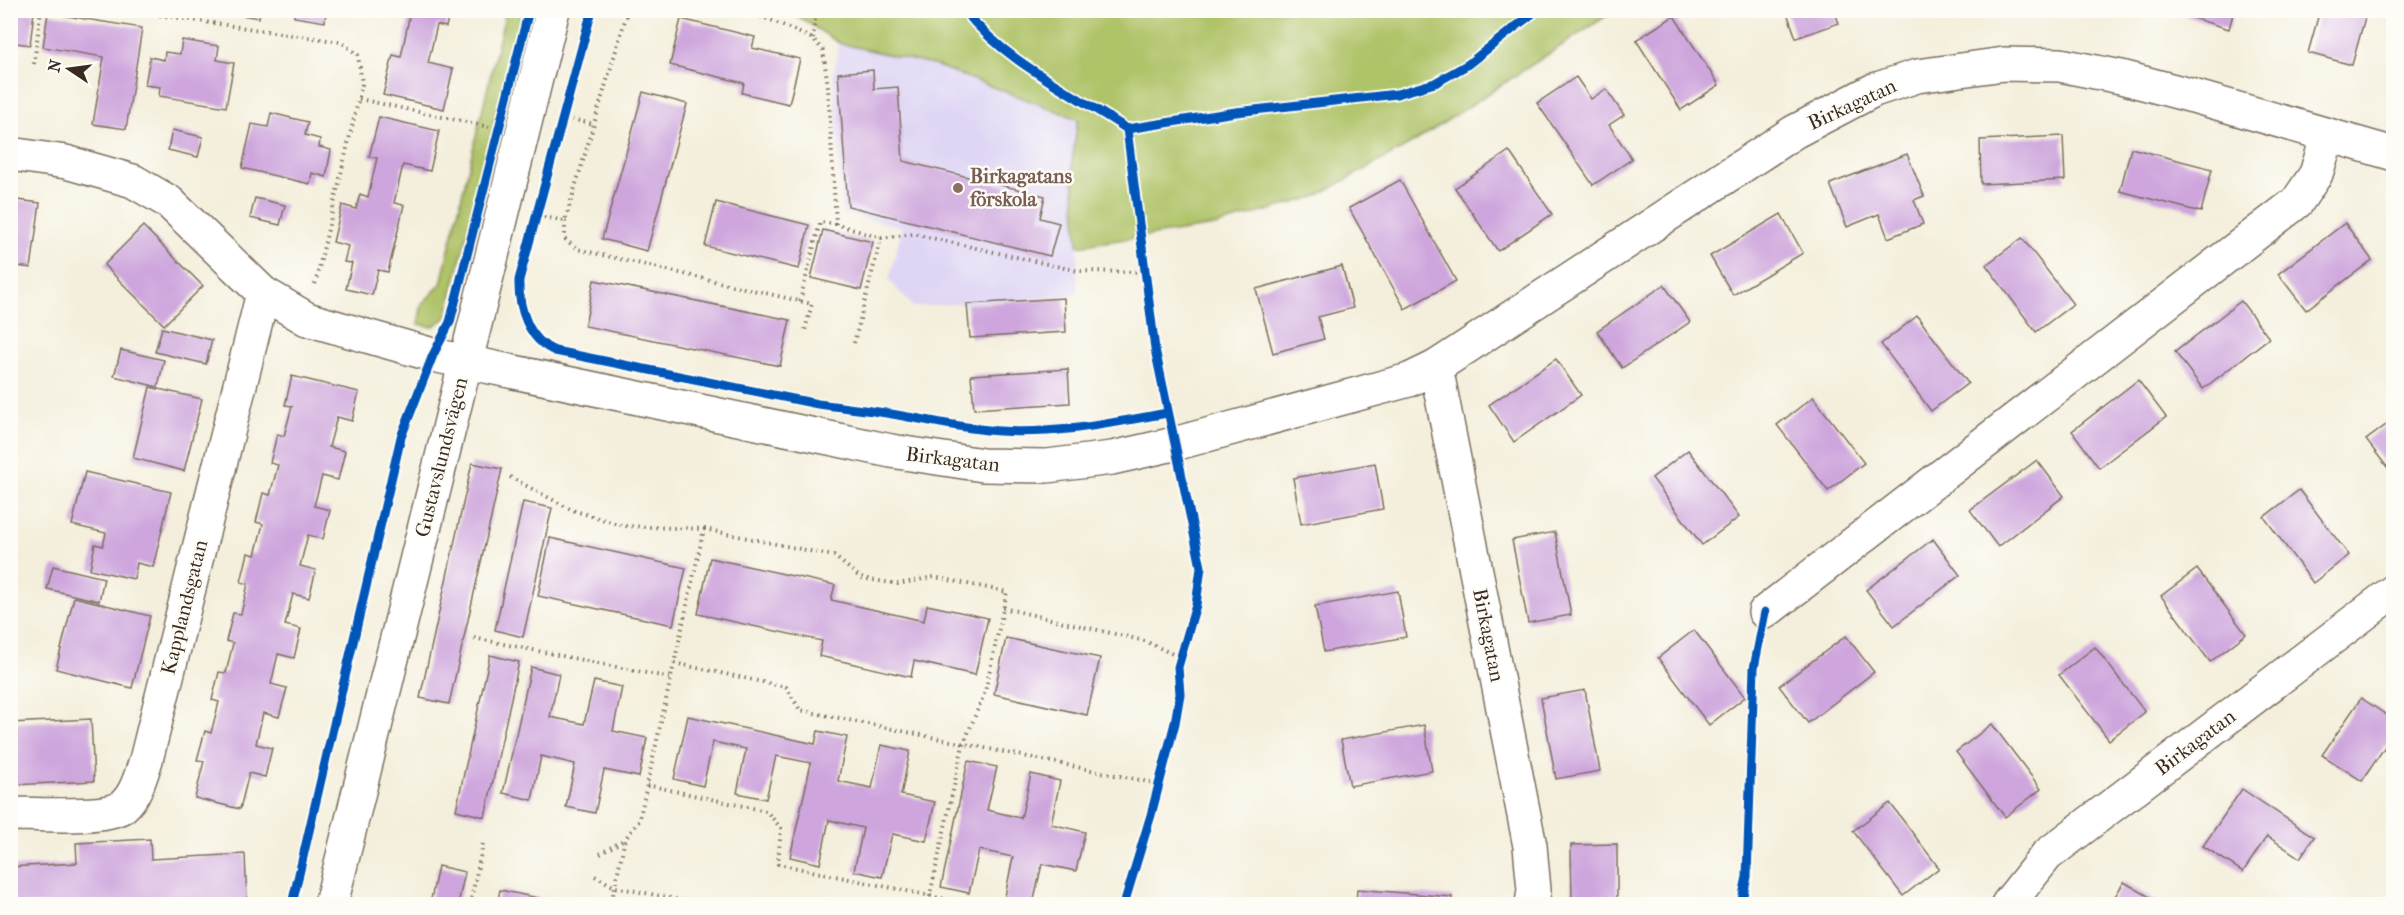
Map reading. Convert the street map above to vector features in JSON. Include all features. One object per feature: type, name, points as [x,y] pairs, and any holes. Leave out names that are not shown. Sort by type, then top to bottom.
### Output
[{"type":"street","name":"Gustavslundsvägen","points":[[332,904],[552,10]]},
{"type":"street","name":"Birkagatan","points":[[10,154],[66,162],[133,181],[169,202],[263,293],[307,319],[465,362],[891,451],[983,465],[1036,466],[1112,458],[1174,444],[1388,387],[1436,367],[1794,132],[1874,90],[1917,76],[2004,64],[2060,65],[2121,77],[2394,154]]},
{"type":"street","points":[[1765,612],[2297,202],[2316,174],[2328,135]]},
{"type":"street","name":"Kapplandsgatan","points":[[10,814],[108,812],[123,806],[135,789],[146,760],[263,293]]},
{"type":"street","name":"Birkagatan","points":[[1436,367],[1530,846],[1534,890],[1532,904]]},
{"type":"street","name":"Birkagatan","points":[[2008,904],[2047,855],[2394,591]]},
{"type":"path","points":[[34,64],[41,10]]},
{"type":"path","points":[[124,10],[341,42],[358,55],[362,84],[307,319]]},
{"type":"path","points":[[628,10],[565,221],[565,239],[577,249],[812,304],[805,330]]},
{"type":"path","points":[[738,10],[771,20],[813,39],[823,50],[828,87],[837,224]]},
{"type":"path","points":[[813,39],[816,10]]},
{"type":"path","points":[[359,99],[499,130]]},
{"type":"path","points":[[503,208],[565,221]]},
{"type":"path","points":[[800,301],[820,222],[837,224],[881,237],[914,234],[1077,271],[1145,272]]},
{"type":"path","points":[[854,343],[881,237]]},
{"type":"path","points":[[510,477],[572,510],[624,526],[704,529],[834,556],[861,578],[898,584],[934,577],[1007,592],[985,692],[963,745],[928,904]]},
{"type":"path","points":[[611,904],[626,839],[639,821],[704,529]]},
{"type":"path","points":[[1003,608],[1145,641],[1181,658]]},
{"type":"path","points":[[474,638],[671,678]]},
{"type":"path","points":[[675,663],[786,687],[800,710],[1159,784]]},
{"type":"path","points":[[647,785],[766,811],[781,828],[778,864],[969,904]]},
{"type":"path","points":[[600,854],[626,839]]},
{"type":"path","points":[[470,904],[483,844]]},
{"type":"path","points":[[595,876],[615,887],[702,904]]},
{"type":"shaded area","name":"Birkagatans förskola","points":[[839,43],[937,66],[1078,120],[1072,162],[1078,246],[1077,295],[913,307],[889,280],[902,227],[843,213],[833,76]]},
{"type":"green space","points":[[506,10],[522,11],[446,318],[432,327],[418,324],[422,304],[441,284]]},
{"type":"green space","points":[[1614,10],[1416,141],[1315,197],[1214,226],[1078,246],[1072,162],[1078,119],[937,66],[839,43],[799,17],[774,11]]},
{"type":"building","points":[[10,10],[34,12],[30,45],[10,42]]},
{"type":"building","points":[[228,10],[260,10],[259,18],[228,13]]},
{"type":"building","points":[[295,10],[326,10],[325,22],[294,17]]},
{"type":"building","points":[[403,10],[450,10],[446,27],[437,25],[428,63],[453,69],[444,109],[383,95],[393,55],[401,57],[409,18],[402,16]]},
{"type":"building","points":[[1786,10],[1834,10],[1839,23],[1796,38]]},
{"type":"building","points":[[2187,10],[2234,10],[2229,29],[2186,16]]},
{"type":"building","points":[[2320,10],[2367,10],[2352,65],[2308,53]]},
{"type":"building","points":[[48,13],[142,28],[126,129],[93,124],[104,57],[43,47]]},
{"type":"building","points":[[1674,16],[1719,85],[1681,110],[1636,40]]},
{"type":"building","points":[[681,19],[755,37],[752,48],[800,59],[789,104],[742,93],[744,83],[670,65]]},
{"type":"building","points":[[182,40],[219,46],[217,60],[234,63],[226,107],[159,96],[160,87],[145,85],[150,57],[164,60],[165,52],[180,54]]},
{"type":"building","points":[[873,70],[874,89],[898,87],[903,161],[1045,196],[1040,218],[1059,223],[1050,256],[848,206],[838,73]]},
{"type":"building","points":[[1576,77],[1591,99],[1606,89],[1624,115],[1609,125],[1632,159],[1593,185],[1537,103]]},
{"type":"building","points":[[643,92],[687,104],[647,251],[602,239]]},
{"type":"building","points":[[271,113],[308,122],[305,135],[320,139],[319,147],[331,150],[326,177],[312,173],[310,184],[242,168],[252,124],[268,127]]},
{"type":"building","points":[[379,117],[439,131],[430,171],[403,165],[394,203],[404,205],[388,272],[378,270],[372,295],[346,289],[352,263],[344,262],[348,246],[333,242],[342,205],[356,209],[360,194],[368,197],[377,158],[369,157]]},
{"type":"building","points":[[172,130],[203,137],[198,157],[168,150]]},
{"type":"building","points":[[2063,136],[2065,180],[1981,184],[1980,140]]},
{"type":"building","points":[[2131,148],[2212,169],[2201,212],[2120,191]]},
{"type":"building","points":[[1509,151],[1552,214],[1498,251],[1455,188]]},
{"type":"building","points":[[1907,154],[1924,196],[1914,200],[1923,224],[1888,238],[1879,214],[1847,227],[1830,184]]},
{"type":"building","points":[[1400,180],[1456,281],[1405,309],[1349,208]]},
{"type":"building","points":[[255,198],[285,205],[280,225],[250,218]]},
{"type":"building","points":[[10,199],[40,203],[31,268],[10,265]]},
{"type":"building","points":[[716,202],[809,225],[799,269],[705,246]]},
{"type":"building","points":[[1781,214],[1803,253],[1733,295],[1710,256]]},
{"type":"building","points":[[2345,223],[2372,260],[2306,310],[2278,274]]},
{"type":"building","points":[[143,226],[203,286],[164,325],[104,265]]},
{"type":"building","points":[[823,230],[873,242],[861,290],[811,278]]},
{"type":"building","points":[[2022,238],[2073,304],[2036,332],[1986,265]]},
{"type":"building","points":[[1342,266],[1353,308],[1318,317],[1324,339],[1273,353],[1256,289]]},
{"type":"building","points":[[594,280],[790,320],[780,366],[585,326]]},
{"type":"building","points":[[1664,285],[1690,322],[1622,368],[1597,331]]},
{"type":"building","points":[[1064,298],[1066,332],[970,338],[967,304]]},
{"type":"building","points":[[2241,301],[2269,338],[2203,389],[2175,352]]},
{"type":"building","points":[[1917,316],[1968,383],[1931,411],[1881,344]]},
{"type":"building","points":[[162,328],[212,340],[206,364],[155,352]]},
{"type":"building","points":[[121,350],[164,360],[158,387],[114,376]]},
{"type":"building","points":[[1556,359],[1581,395],[1514,442],[1489,405]]},
{"type":"building","points":[[1068,369],[1070,403],[974,409],[971,375]]},
{"type":"building","points":[[292,376],[359,392],[352,421],[337,417],[329,447],[345,451],[338,480],[322,476],[314,506],[330,510],[323,539],[308,535],[300,566],[316,570],[309,598],[293,594],[285,625],[301,629],[294,658],[278,654],[271,684],[287,688],[279,717],[263,713],[256,744],[272,748],[265,777],[249,773],[240,809],[195,798],[204,761],[197,760],[205,731],[211,733],[219,702],[212,700],[219,672],[226,673],[233,643],[226,641],[233,613],[241,614],[248,584],[241,582],[248,553],[255,555],[263,524],[256,522],[263,493],[270,495],[278,465],[270,463],[277,434],[284,436],[292,406],[285,405]]},
{"type":"building","points":[[2138,380],[2166,417],[2099,468],[2072,431]]},
{"type":"building","points":[[150,387],[202,399],[184,471],[133,458]]},
{"type":"building","points":[[1813,397],[1864,463],[1828,491],[1777,425]]},
{"type":"building","points":[[2394,419],[2394,476],[2366,440]]},
{"type":"building","points":[[1688,450],[1739,517],[1702,545],[1652,478]]},
{"type":"building","points":[[2037,460],[2064,496],[1998,547],[1970,510]]},
{"type":"building","points":[[472,463],[502,469],[449,704],[420,698]]},
{"type":"building","points":[[1375,463],[1383,509],[1301,524],[1293,478]]},
{"type":"building","points":[[85,472],[171,492],[153,567],[137,563],[134,579],[90,569],[95,544],[103,546],[106,533],[72,525]]},
{"type":"building","points":[[2299,490],[2349,555],[2313,583],[2264,517]]},
{"type":"building","points":[[523,502],[552,508],[523,637],[495,630]]},
{"type":"building","points":[[1555,532],[1571,615],[1528,623],[1512,540]]},
{"type":"building","points":[[550,538],[686,568],[673,625],[538,596]]},
{"type":"building","points":[[1933,539],[1960,575],[1894,626],[1866,590]]},
{"type":"building","points":[[710,558],[835,585],[831,600],[924,621],[927,605],[988,618],[975,675],[914,661],[911,677],[819,656],[822,641],[698,614]]},
{"type":"building","points":[[53,566],[104,578],[99,601],[47,589]]},
{"type":"building","points":[[2197,569],[2246,634],[2210,662],[2161,596]]},
{"type":"building","points":[[1398,591],[1406,637],[1324,652],[1315,606]]},
{"type":"building","points":[[74,597],[150,616],[132,688],[56,669]]},
{"type":"building","points":[[1694,630],[1745,697],[1709,725],[1658,658]]},
{"type":"building","points":[[1846,636],[1874,672],[1808,723],[1779,686]]},
{"type":"building","points":[[1006,638],[1100,658],[1087,715],[994,694]]},
{"type":"building","points":[[2095,647],[2145,712],[2109,740],[2059,675]]},
{"type":"building","points":[[490,655],[519,662],[485,817],[456,810]]},
{"type":"building","points":[[531,667],[559,674],[550,717],[584,724],[594,681],[622,687],[613,731],[647,738],[639,777],[604,770],[595,813],[566,807],[575,764],[541,756],[532,800],[503,793]]},
{"type":"building","points":[[1585,690],[1600,771],[1556,779],[1541,698]]},
{"type":"building","points":[[2361,698],[2394,720],[2394,749],[2386,745],[2362,781],[2322,755]]},
{"type":"building","points":[[688,716],[815,744],[818,731],[847,737],[838,781],[872,788],[881,745],[910,751],[901,795],[935,802],[926,841],[892,834],[882,877],[854,871],[863,828],[829,820],[820,864],[790,857],[811,763],[776,756],[766,799],[737,793],[746,749],[713,742],[703,786],[674,779]]},
{"type":"building","points":[[91,719],[94,781],[12,785],[10,723]]},
{"type":"building","points":[[1992,724],[2041,789],[2005,817],[1956,752]]},
{"type":"building","points":[[1424,725],[1432,771],[1350,786],[1341,740]]},
{"type":"building","points":[[968,761],[997,767],[987,810],[1021,818],[1031,774],[1060,781],[1051,824],[1085,832],[1076,871],[1042,864],[1033,904],[1004,901],[1013,857],[979,850],[969,893],[941,887]]},
{"type":"building","points":[[2242,789],[2314,837],[2300,858],[2267,836],[2243,872],[2203,846]]},
{"type":"building","points":[[1890,803],[1939,868],[1903,896],[1853,831]]},
{"type":"building","points":[[150,839],[151,859],[245,854],[247,904],[10,904],[10,867],[77,863],[76,843]]},
{"type":"building","points":[[1617,844],[1617,904],[1572,904],[1571,845]]},
{"type":"building","points":[[438,866],[465,872],[458,904],[430,904]]},
{"type":"building","points":[[2124,882],[2162,904],[2110,904]]},
{"type":"building","points":[[1357,889],[1452,897],[1451,904],[1356,904]]},
{"type":"building","points":[[500,890],[557,902],[556,904],[497,904]]},
{"type":"cycle path","points":[[292,904],[401,437],[433,355],[450,322],[529,10]]},
{"type":"cycle path","points":[[592,10],[519,280],[520,301],[526,322],[531,331],[546,346],[555,351],[818,404],[987,430],[1020,432],[1062,430],[1167,413]]},
{"type":"cycle path","points":[[964,10],[999,46],[1041,76],[1127,129],[1236,112],[1397,94],[1435,83],[1467,65],[1537,10]]},
{"type":"cycle path","points":[[1124,904],[1151,815],[1175,723],[1180,694],[1178,667],[1196,605],[1201,567],[1155,349],[1127,129]]},
{"type":"cycle path","points":[[1741,904],[1747,877],[1754,668],[1765,612]]},
{"type":"place","name":"Birkagatans förskola","points":[[958,188]]}]
